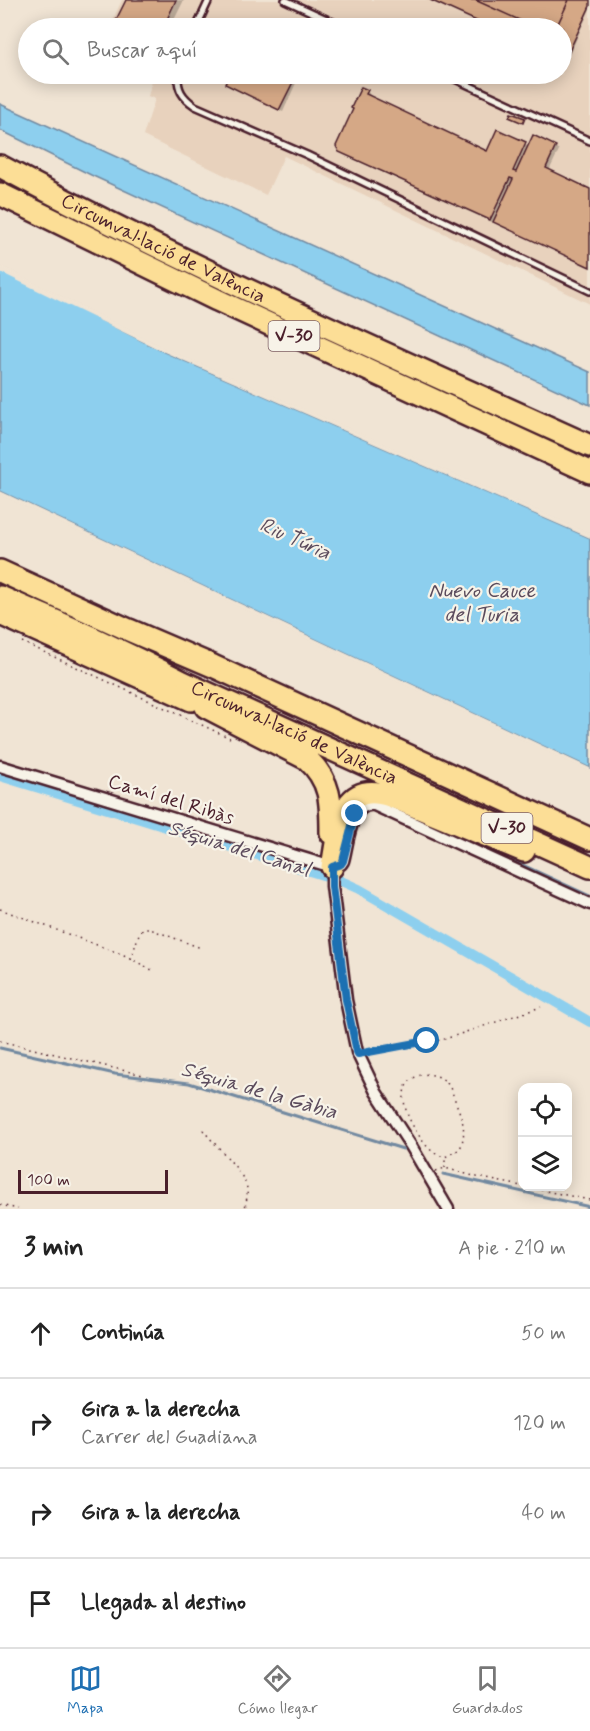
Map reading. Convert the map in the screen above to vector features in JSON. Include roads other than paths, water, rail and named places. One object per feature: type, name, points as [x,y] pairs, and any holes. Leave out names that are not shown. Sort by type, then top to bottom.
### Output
[{"type":"highway","name":"Circumval·lació de València","points":[[0,166],[72,205],[221,277],[590,447]]},
{"type":"highway","name":"Circumval·lació de València","points":[[0,194],[217,300],[590,472]]},
{"type":"highway","name":"Circumval·lació de València","points":[[0,571],[590,839]]},
{"type":"highway","name":"Circumval·lació de València","points":[[0,597],[66,625],[183,682],[590,867]]},
{"type":"highway","points":[[0,614],[590,879]]},
{"type":"highway","points":[[129,630],[210,674],[314,736],[424,790]]},
{"type":"highway","points":[[207,707],[307,759],[318,769],[328,792],[332,877]]},
{"type":"highway","points":[[332,877],[343,814],[353,799],[360,794],[371,792],[390,796],[564,867]]},
{"type":"street","name":"Camí del Ribàs","points":[[0,766],[332,877]]},
{"type":"street","points":[[448,1209],[376,1092],[358,1054],[346,1000],[332,877],[343,861],[355,814],[363,806],[374,805],[590,904]]},
{"type":"lane","points":[[201,18],[209,0]]},
{"type":"lane","points":[[285,0],[324,18]]},
{"type":"lane","points":[[179,84],[185,99],[195,106],[307,155],[590,291]]},
{"type":"lane","points":[[466,84],[590,141]]},
{"type":"water","points":[[0,104],[590,372],[590,405],[91,175],[0,130]]},
{"type":"water","name":"Nuevo Cauce del Turia","points":[[0,269],[164,352],[590,538],[590,768],[0,491]]},
{"type":"waterway","name":"Séquia del Canal","points":[[0,776],[339,880],[359,889],[590,1022]]},
{"type":"waterway","points":[[512,860],[590,896]]},
{"type":"waterway","name":"Séquia de la Gàbia","points":[[0,1048],[115,1074],[189,1083],[403,1149]]},
{"type":"waterway","name":"Séquia de la Gàbia","points":[[443,1174],[590,1207]]},
{"type":"water label","name":"Riu Túria","points":[[295,539]]}]
